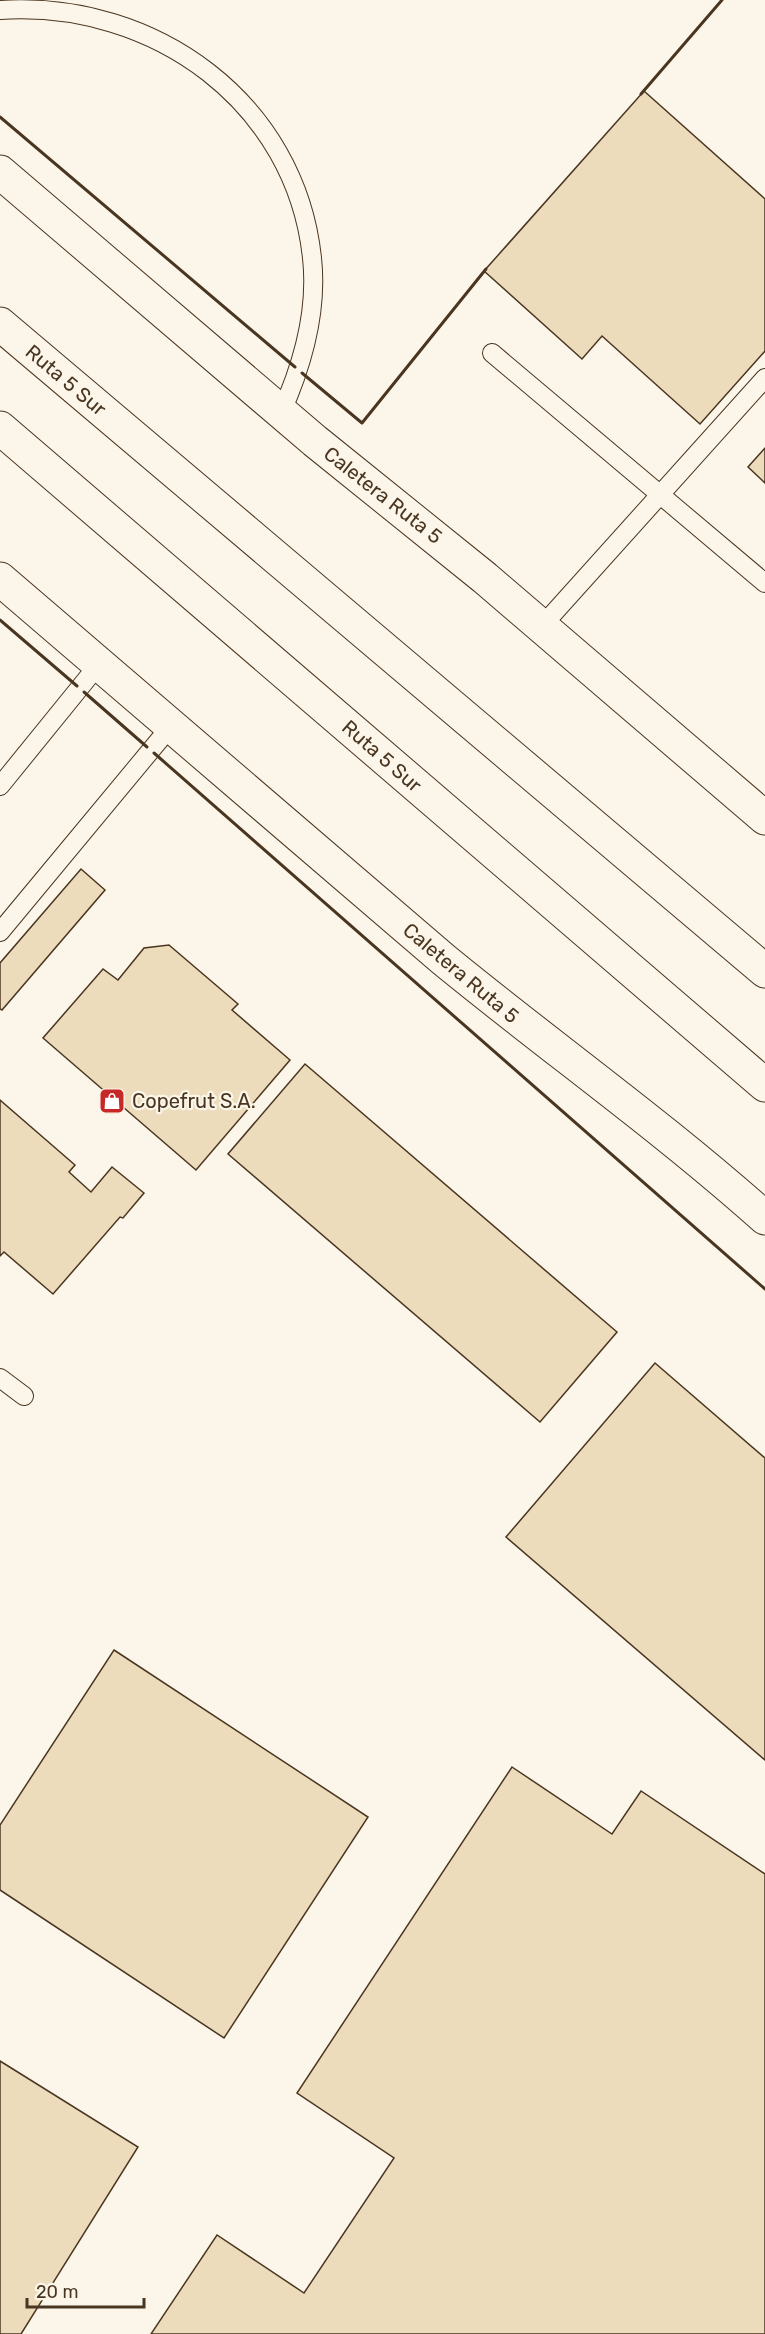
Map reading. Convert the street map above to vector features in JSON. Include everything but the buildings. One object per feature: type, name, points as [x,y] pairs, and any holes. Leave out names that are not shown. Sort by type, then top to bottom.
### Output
[{"type":"main road","name":"Caletera Ruta 5","points":[[0,172],[281,412],[440,540],[542,626],[765,818]]},
{"type":"main road","name":"Ruta 5 Sur","points":[[0,324],[765,971]]},
{"type":"main road","name":"Ruta 5 Sur","points":[[0,428],[765,1085]]},
{"type":"main road","name":"Caletera Ruta 5","points":[[0,579],[443,959],[514,1018],[669,1137],[765,1218]]},
{"type":"lane","points":[[0,10],[56,4],[131,23],[200,59],[230,84],[256,114],[278,147],[295,183],[306,221],[313,269],[313,299],[308,338],[297,377],[281,412]]},
{"type":"lane","points":[[492,353],[765,583]]},
{"type":"lane","points":[[542,626],[765,378]]},
{"type":"lane","points":[[0,786],[99,664]]},
{"type":"lane","points":[[0,932],[171,726]]},
{"type":"lane","points":[[0,1378],[24,1396]]},
{"type":"wall","points":[[641,94],[722,0]]},
{"type":"wall","points":[[0,117],[295,367]]},
{"type":"wall","points":[[302,373],[362,423],[486,269]]},
{"type":"wall","points":[[0,620],[77,686]]},
{"type":"wall","points":[[84,692],[147,747]]},
{"type":"wall","points":[[154,753],[765,1289]]},
{"type":"place","name":"Copefrut S.A.","points":[[112,1101]]}]
